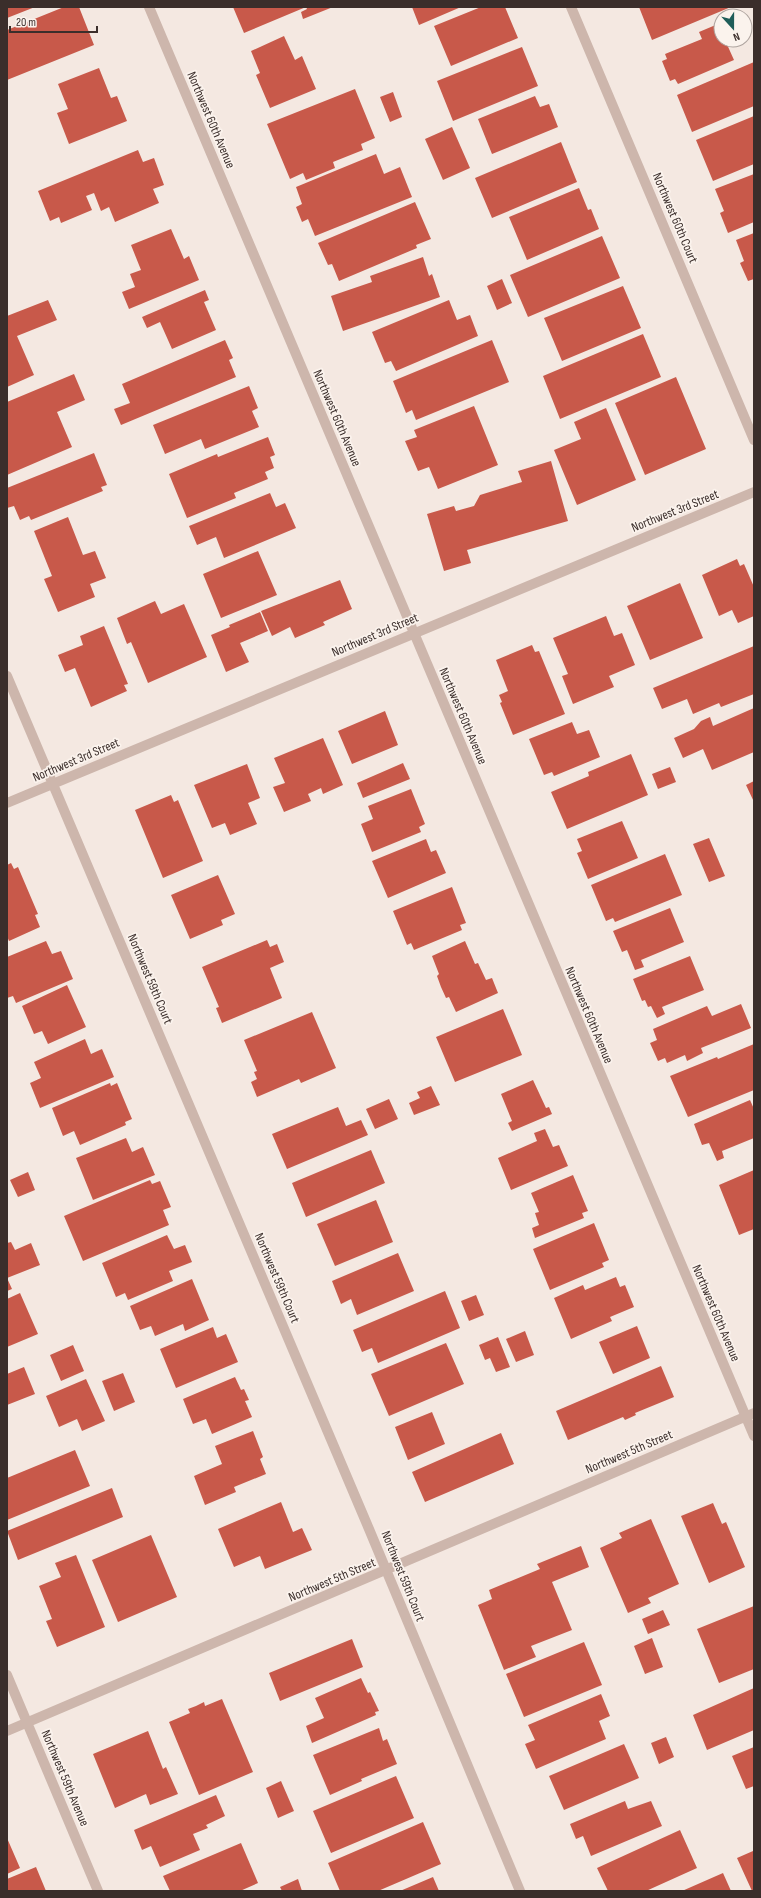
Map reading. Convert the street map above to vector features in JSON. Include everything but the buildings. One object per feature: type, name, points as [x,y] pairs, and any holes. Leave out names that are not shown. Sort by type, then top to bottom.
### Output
[{"type":"street","name":"Northwest 60th Avenue","points":[[149,7],[414,632],[750,1414],[754,1436]]},
{"type":"street","name":"Northwest 60th Court","points":[[571,7],[754,440]]},
{"type":"street","name":"Northwest 3rd Street","points":[[7,803],[414,632],[754,492]]},
{"type":"street","name":"Northwest 59th Court","points":[[7,676],[520,1891]]},
{"type":"street","name":"Northwest 5th Street","points":[[7,1731],[386,1571],[750,1414]]},
{"type":"street","name":"Northwest 59th Avenue","points":[[7,1675],[98,1891]]}]
